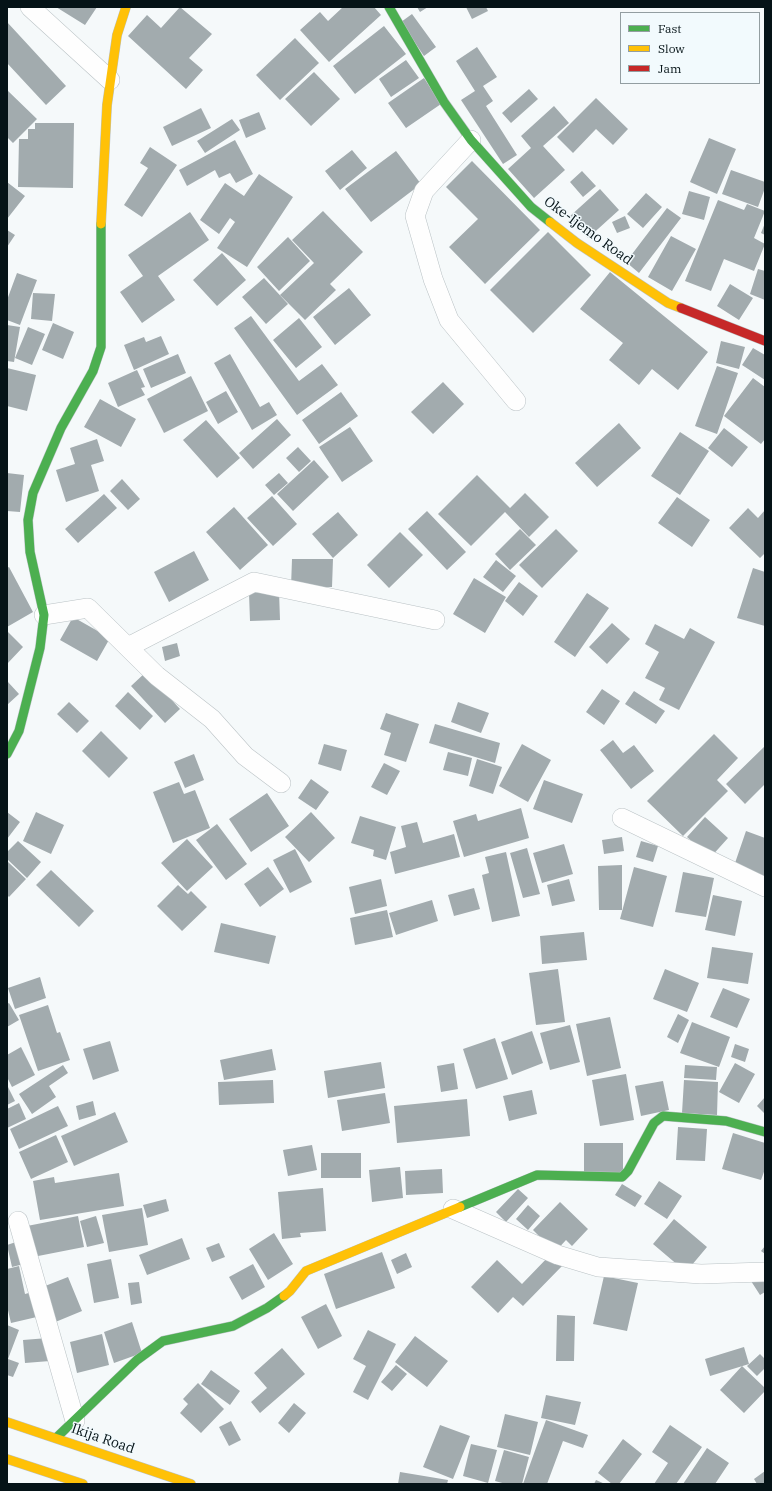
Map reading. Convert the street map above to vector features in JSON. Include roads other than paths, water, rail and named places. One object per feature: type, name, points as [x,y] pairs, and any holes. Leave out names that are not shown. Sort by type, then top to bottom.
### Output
[{"type":"street","points":[[30,7],[110,80]]},
{"type":"street","points":[[7,754],[19,731],[40,648],[44,615],[30,552],[28,520],[33,493],[61,428],[93,371],[101,347],[102,200],[107,105],[117,35],[126,7]]},
{"type":"street","name":"Oke-Ijemo Road","points":[[388,7],[444,102],[471,140],[531,207],[577,243],[668,303],[765,341]]},
{"type":"street","points":[[471,140],[424,191],[415,216],[433,279],[449,320],[516,401]]},
{"type":"street","points":[[128,647],[254,582],[435,620]]},
{"type":"street","points":[[44,615],[88,608],[156,676],[212,719],[245,756],[281,783]]},
{"type":"street","points":[[622,818],[765,887]]},
{"type":"street","points":[[56,1438],[137,1360],[163,1341],[234,1326],[273,1304],[290,1291],[306,1271],[537,1175],[622,1177],[628,1171],[654,1123],[663,1116],[726,1121],[765,1132]]},
{"type":"street","points":[[453,1209],[558,1255],[598,1266],[701,1274],[765,1272]]},
{"type":"street","points":[[18,1221],[75,1421]]},
{"type":"street","name":"Ikija Road","points":[[7,1422],[191,1484]]},
{"type":"street","points":[[7,1459],[83,1484]]}]
